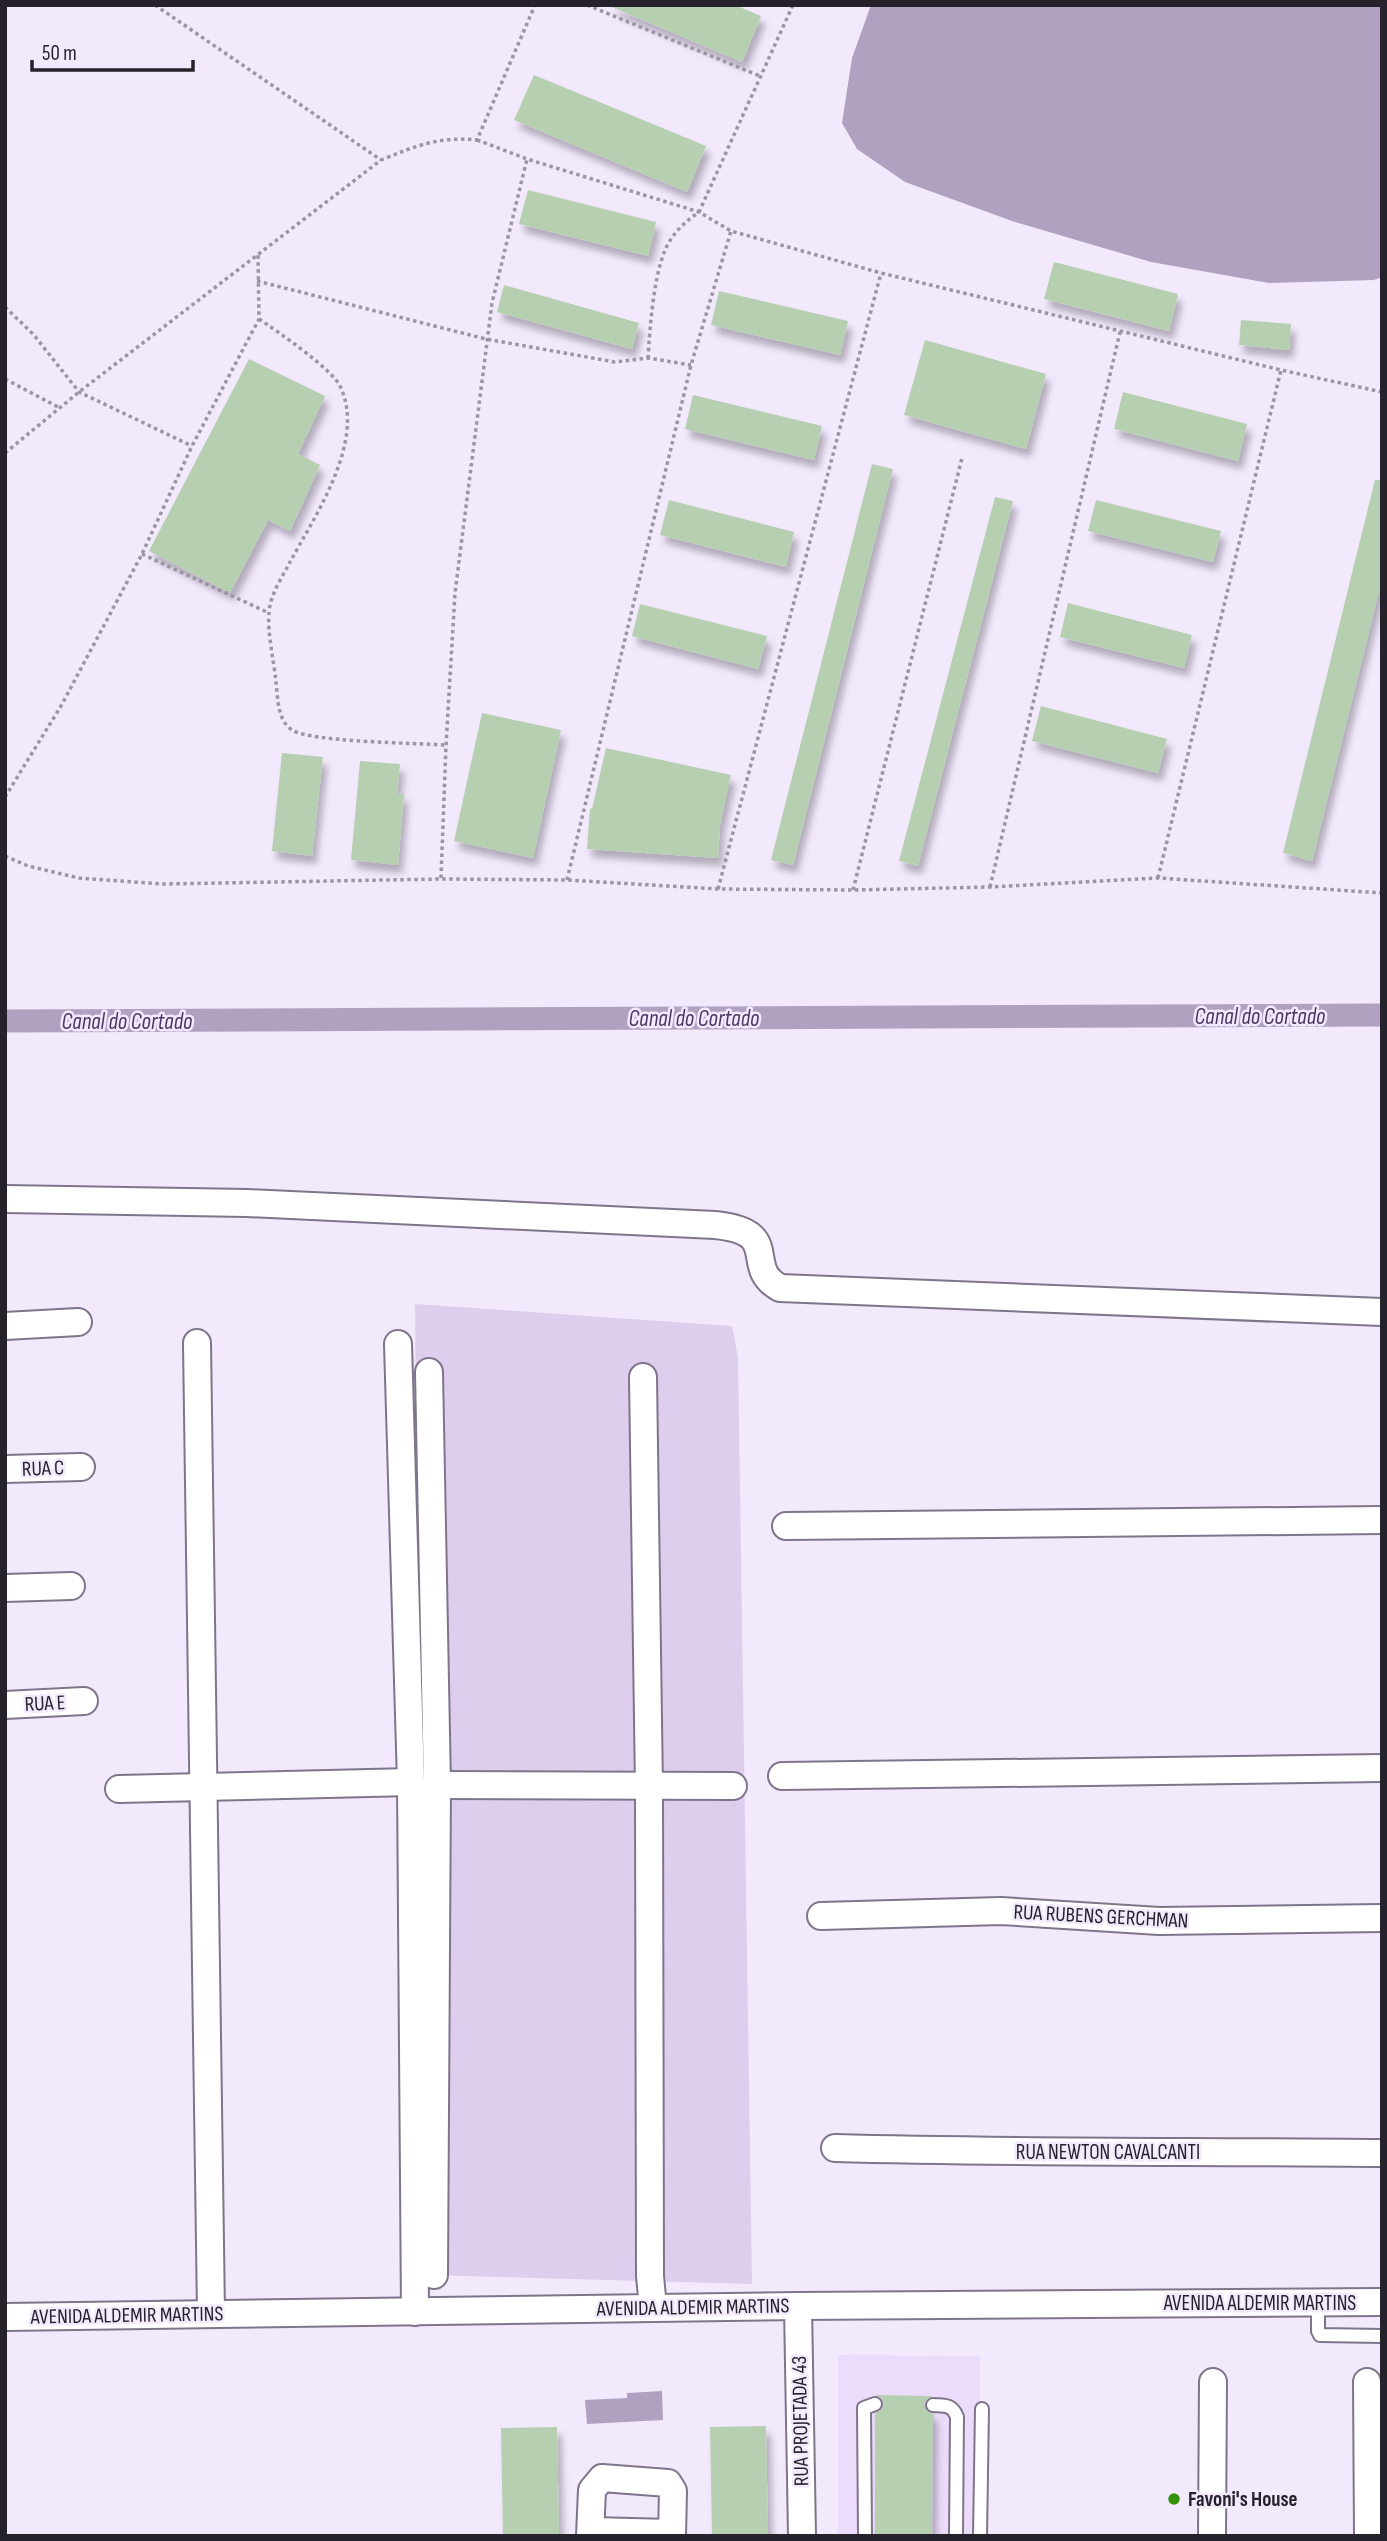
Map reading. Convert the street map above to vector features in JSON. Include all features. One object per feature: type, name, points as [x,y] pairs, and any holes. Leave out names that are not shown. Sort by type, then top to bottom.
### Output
[{"type":"street","points":[[5,1199],[247,1203],[715,1225],[737,1227],[750,1234],[759,1247],[763,1271],[768,1281],[780,1288],[1382,1312]]},
{"type":"street","points":[[5,1326],[78,1322]]},
{"type":"street","points":[[197,1343],[211,2313]]},
{"type":"street","points":[[398,1344],[424,1784],[434,2275]]},
{"type":"street","points":[[415,2312],[429,1372]]},
{"type":"street","points":[[643,1377],[649,1788],[650,2262],[653,2308]]},
{"type":"street","name":"RUA C","points":[[5,1469],[81,1467]]},
{"type":"street","points":[[786,1526],[1382,1520]]},
{"type":"street","points":[[5,1588],[71,1586]]},
{"type":"street","name":"RUA E","points":[[5,1705],[84,1701]]},
{"type":"street","points":[[782,1776],[1382,1768]]},
{"type":"street","points":[[119,1789],[424,1784],[649,1788],[733,1786]]},
{"type":"street","name":"RUA RUBENS GERCHMAN","points":[[821,1916],[1001,1911],[1159,1921],[1382,1917]]},
{"type":"street","name":"RUA NEWTON CAVALCANTI","points":[[835,2148],[993,2153],[1382,2153]]},
{"type":"street","name":"AVENIDA ALDEMIR MARTINS","points":[[5,2317],[798,2306],[1382,2302]]},
{"type":"street","name":"RUA PROJETADA 43","points":[[798,2306],[802,2536]]},
{"type":"street","points":[[1212,2536],[1213,2382]]},
{"type":"street","points":[[1367,2382],[1368,2536]]},
{"type":"street","points":[[601,2478],[668,2483],[673,2491],[673,2534],[590,2533],[592,2490],[601,2478]]},
{"type":"lane","points":[[1318,2302],[1320,2335],[1382,2336]]},
{"type":"lane","points":[[865,2536],[863,2408],[876,2404]]},
{"type":"lane","points":[[933,2405],[950,2406],[957,2417],[956,2536]]},
{"type":"lane","points":[[980,2536],[982,2409]]},
{"type":"path","points":[[155,5],[381,160]]},
{"type":"path","points":[[477,140],[535,5]]},
{"type":"path","points":[[587,5],[760,76]]},
{"type":"path","points":[[648,358],[661,264],[669,241],[685,222],[699,212],[793,5]]},
{"type":"path","points":[[5,453],[79,392],[381,160],[405,150],[453,137],[477,140],[527,159],[699,212],[731,231],[881,273],[1120,332],[1382,392]]},
{"type":"path","points":[[441,879],[455,593],[486,339],[492,303],[527,159]]},
{"type":"path","points":[[567,880],[691,365],[731,231]]},
{"type":"path","points":[[5,797],[61,706],[142,554],[192,446],[259,319],[258,254]]},
{"type":"path","points":[[718,889],[881,273]]},
{"type":"path","points":[[257,281],[486,339],[615,362],[648,358],[691,365]]},
{"type":"path","points":[[5,307],[34,335],[79,392],[192,446]]},
{"type":"path","points":[[259,319],[295,344],[340,384],[348,427],[341,460],[325,497],[274,592],[268,613],[278,705],[283,722],[294,731],[321,737],[446,745]]},
{"type":"path","points":[[990,887],[1120,332]]},
{"type":"path","points":[[1158,878],[1281,370]]},
{"type":"path","points":[[5,379],[60,408]]},
{"type":"path","points":[[853,890],[962,458]]},
{"type":"path","points":[[142,554],[268,613]]},
{"type":"path","points":[[5,856],[28,866],[79,878],[164,884],[441,879],[567,880],[718,889],[853,890],[990,887],[1158,878],[1382,893]]},
{"type":"shaded area","points":[[871,5],[1382,5],[1382,277],[1374,280],[1269,283],[1151,262],[1012,221],[905,182],[857,149],[842,123],[852,58]]},
{"type":"shaded area","points":[[415,1304],[732,1326],[738,1358],[752,2284],[424,2275]]},
{"type":"shaded area","points":[[838,2355],[980,2356],[979,2536],[838,2536]]},
{"type":"shaded area","points":[[662,2391],[663,2420],[587,2424],[585,2400],[627,2398],[627,2393]]},
{"type":"building","points":[[607,5],[735,5],[761,16],[742,62]]},
{"type":"building","points":[[534,75],[706,146],[687,192],[514,120]]},
{"type":"building","points":[[528,190],[656,222],[648,256],[519,224]]},
{"type":"building","points":[[1054,262],[1178,294],[1169,331],[1044,299]]},
{"type":"building","points":[[504,285],[639,323],[632,349],[497,312]]},
{"type":"building","points":[[719,291],[848,321],[840,355],[711,325]]},
{"type":"building","points":[[1241,320],[1291,324],[1289,350],[1239,345]]},
{"type":"building","points":[[925,340],[1046,374],[1026,449],[904,415]]},
{"type":"building","points":[[249,359],[325,396],[298,454],[320,465],[290,531],[268,520],[230,593],[149,551]]},
{"type":"building","points":[[1123,392],[1247,424],[1238,461],[1114,429]]},
{"type":"building","points":[[693,395],[822,426],[814,460],[685,429]]},
{"type":"building","points":[[872,464],[893,469],[793,865],[771,860]]},
{"type":"building","points":[[1375,480],[1382,480],[1382,579],[1312,861],[1283,853]]},
{"type":"building","points":[[995,497],[1013,501],[918,866],[899,861]]},
{"type":"building","points":[[669,500],[794,532],[786,567],[660,535]]},
{"type":"building","points":[[1096,500],[1221,531],[1213,562],[1088,531]]},
{"type":"building","points":[[1068,603],[1192,635],[1184,668],[1060,637]]},
{"type":"building","points":[[640,604],[767,636],[758,669],[632,636]]},
{"type":"building","points":[[1041,706],[1167,739],[1158,773],[1032,741]]},
{"type":"building","points":[[482,713],[561,730],[533,858],[454,841]]},
{"type":"building","points":[[606,748],[731,775],[720,825],[718,858],[587,849],[590,808],[592,809]]},
{"type":"building","points":[[282,753],[323,757],[312,856],[272,851]]},
{"type":"building","points":[[360,761],[400,764],[397,794],[404,794],[398,865],[351,860]]},
{"type":"building","points":[[875,2395],[932,2396],[924,2405],[928,2412],[933,2414],[932,2536],[875,2536],[875,2413],[884,2405],[881,2398]]},
{"type":"building","points":[[766,2426],[768,2536],[712,2536],[710,2427]]},
{"type":"building","points":[[557,2427],[559,2536],[503,2536],[501,2428]]},
{"type":"waterway","name":"Canal do Cortado","points":[[5,1021],[1382,1015]]},
{"type":"place","name":"Favoni's House","points":[[1174,2499]]}]
